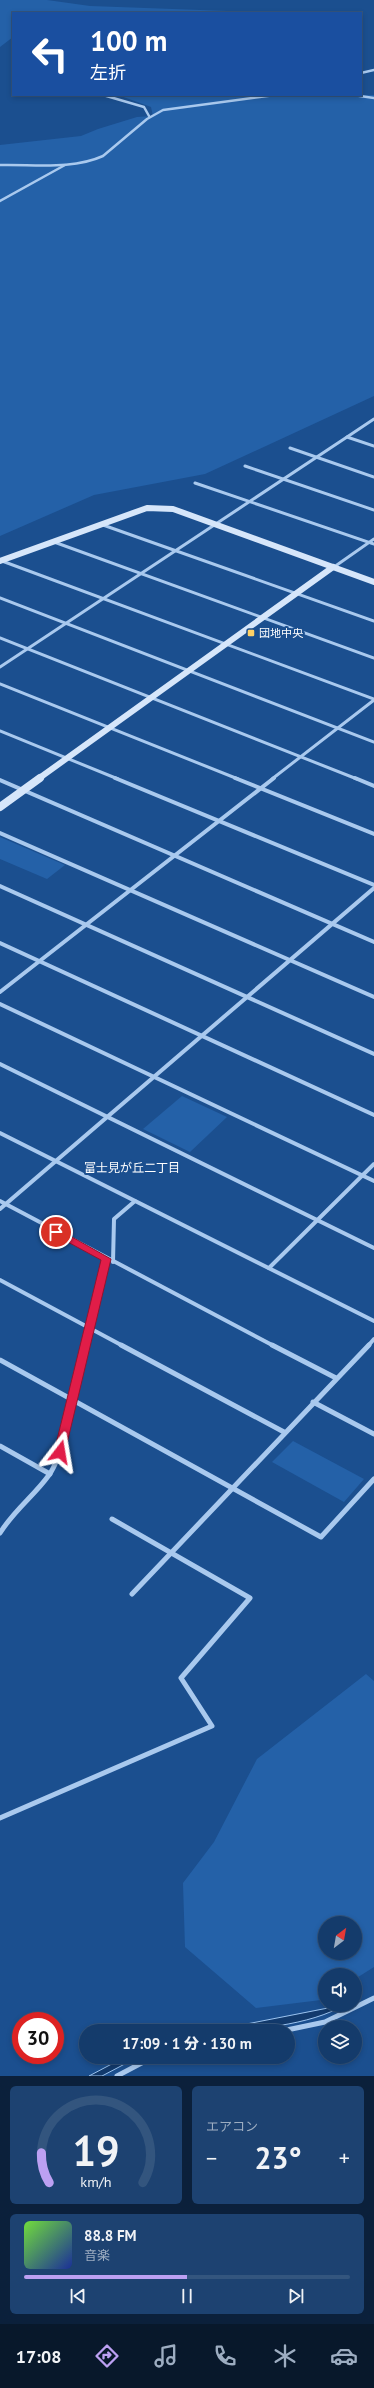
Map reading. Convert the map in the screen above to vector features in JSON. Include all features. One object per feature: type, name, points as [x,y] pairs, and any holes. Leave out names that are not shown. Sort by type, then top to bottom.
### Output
[{"type":"street","points":[[362,73],[374,70]]},
{"type":"street","points":[[106,96],[144,107],[149,116]]},
{"type":"street","points":[[0,165],[67,164],[101,157],[123,142],[149,116],[163,110],[268,96]]},
{"type":"street","points":[[360,96],[374,98]]},
{"type":"street","points":[[0,200],[67,164]]},
{"type":"street","points":[[0,668],[374,419]]},
{"type":"street","points":[[347,437],[374,446]]},
{"type":"street","points":[[290,448],[374,477]]},
{"type":"street","points":[[245,466],[374,510]]},
{"type":"street","points":[[195,483],[374,544]]},
{"type":"street","points":[[1,561],[146,508],[157,507],[173,510],[374,582]]},
{"type":"street","points":[[102,524],[374,620]]},
{"type":"street","points":[[0,807],[374,539]]},
{"type":"street","points":[[54,541],[374,658]]},
{"type":"street","points":[[1,561],[374,700]]},
{"type":"street","points":[[0,598],[374,742]]},
{"type":"street","points":[[0,638],[374,786]]},
{"type":"street","points":[[0,684],[374,834]]},
{"type":"street","points":[[0,992],[374,700]]},
{"type":"street","points":[[0,731],[374,885]]},
{"type":"street","points":[[0,780],[374,942]]},
{"type":"street","points":[[0,833],[132,889],[374,997]]},
{"type":"street","points":[[0,886],[249,996],[374,1054]]},
{"type":"street","points":[[0,1209],[374,888]]},
{"type":"street","points":[[0,943],[374,1115]]},
{"type":"street","points":[[0,1004],[374,1181]]},
{"type":"street","points":[[0,1064],[374,1248]]},
{"type":"street","points":[[0,1133],[374,1321]]},
{"type":"street","points":[[269,1268],[374,1164]]},
{"type":"street","points":[[0,1201],[106,1259],[336,1378]]},
{"type":"street","points":[[113,1262],[114,1219],[135,1201]]},
{"type":"street","points":[[0,1533],[11,1515],[50,1474],[60,1452],[106,1259]]},
{"type":"street","points":[[0,1280],[284,1432]]},
{"type":"street","points":[[132,1594],[374,1338]]},
{"type":"street","points":[[0,1360],[321,1537],[374,1479]]},
{"type":"street","points":[[313,1402],[374,1434]]},
{"type":"street","points":[[0,1446],[50,1474]]},
{"type":"street","points":[[0,1818],[212,1726],[181,1678],[250,1598],[112,1519]]},
{"type":"street","points":[[295,2028],[325,2022],[374,1998]]},
{"type":"street","points":[[117,2076],[140,2064]]},
{"type":"shaded area","points":[[0,0],[47,0],[90,6],[253,12],[12,12],[12,38],[0,47]]},
{"type":"shaded area","points":[[374,95],[374,396],[205,474],[94,495],[0,536],[0,145],[81,136],[137,117],[153,116],[151,107],[121,96]]},
{"type":"shaded area","points":[[0,837],[65,865],[47,879],[0,859]]},
{"type":"shaded area","points":[[182,1096],[227,1117],[190,1152],[143,1129]]},
{"type":"shaded area","points":[[293,1441],[364,1479],[344,1502],[272,1462]]},
{"type":"shaded area","points":[[366,1674],[374,1681],[374,1967],[362,1975],[362,1968],[318,1968],[318,2000],[256,2008],[185,1947],[183,1883],[214,1842],[257,1759]]},
{"type":"shaded area","points":[[318,2010],[318,2012],[331,2012],[315,2018],[289,2024],[247,2024]]},
{"type":"shaded area","points":[[112,2064],[125,2064],[102,2076],[89,2076]]},
{"type":"place","name":"団地中央","points":[[251,633]]},
{"type":"district","name":"富士見が丘二丁目","points":[[132,1167]]},
{"type":"route","points":[[56,1232],[106,1259],[60,1452]]}]
